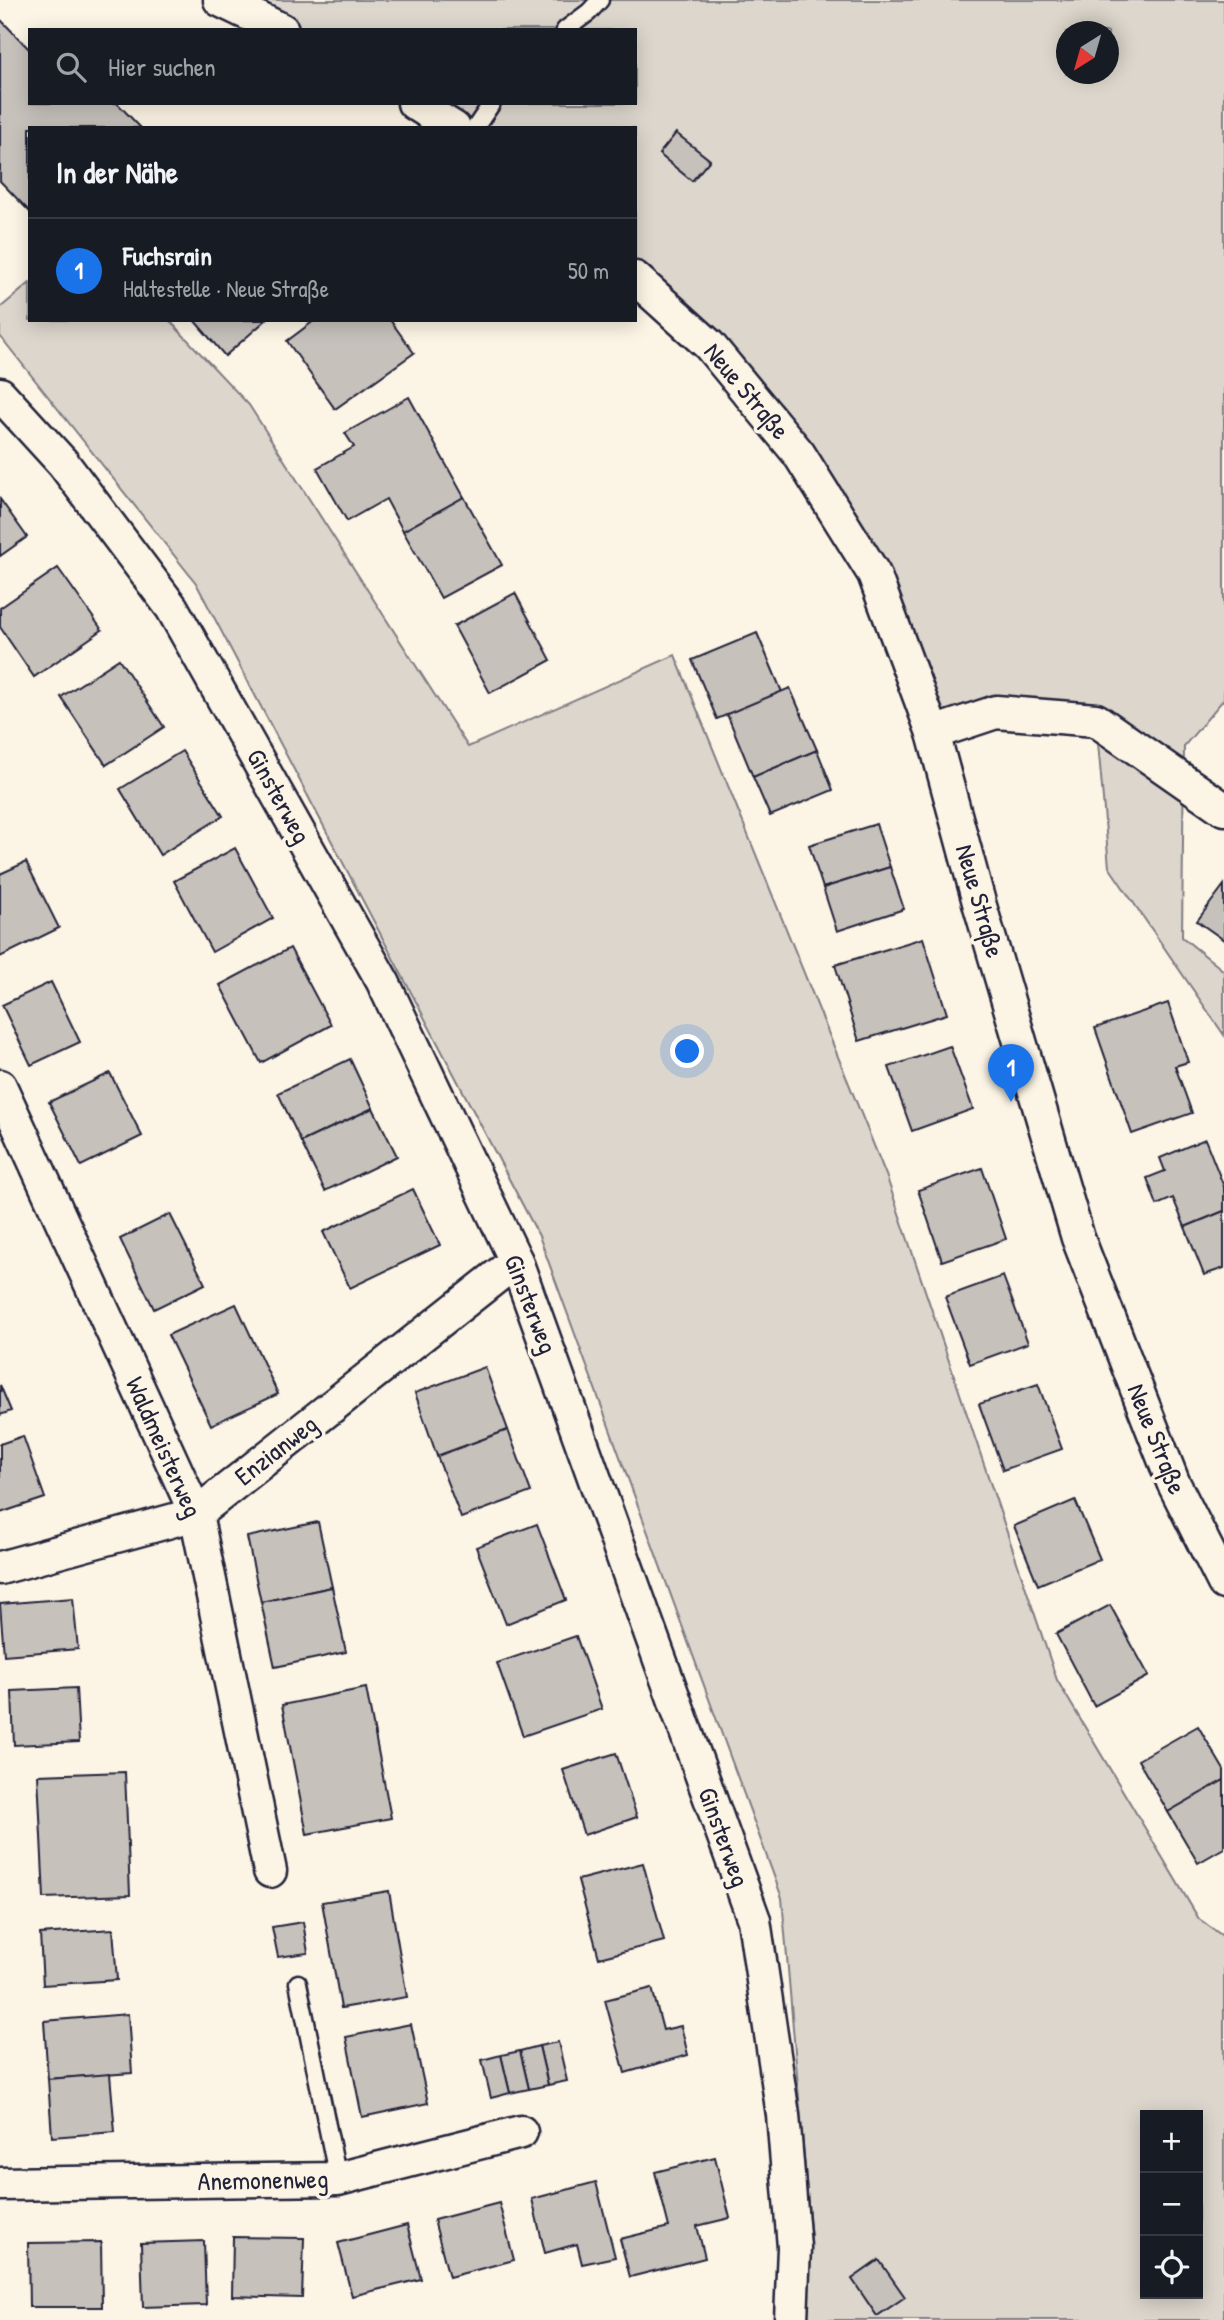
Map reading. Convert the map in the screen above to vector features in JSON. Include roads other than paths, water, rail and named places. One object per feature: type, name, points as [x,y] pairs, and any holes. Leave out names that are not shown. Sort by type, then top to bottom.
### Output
[{"type":"street","points":[[220,0],[278,28]]},
{"type":"street","points":[[417,105],[451,126]]},
{"type":"street","name":"Neue Straße","points":[[637,280],[709,345],[799,454],[874,574],[933,733],[980,906],[1077,1238],[1173,1482],[1224,1583]]},
{"type":"street","name":"Ginsterweg","points":[[0,394],[63,463],[172,608],[383,982],[516,1261],[754,1920],[783,2115],[793,2247],[791,2320]]},
{"type":"street","points":[[933,733],[996,712],[1096,720],[1224,809]]},
{"type":"street","name":"Waldmeisterweg","points":[[0,1086],[196,1514],[270,1871]]},
{"type":"street","name":"Enzianweg","points":[[0,1568],[196,1514],[516,1261]]},
{"type":"street","name":"Anemonenweg","points":[[0,2184],[338,2179],[521,2132]]},
{"type":"lane","points":[[568,28],[600,0]]},
{"type":"lane","points":[[476,126],[491,105]]},
{"type":"lane","points":[[298,1983],[338,2179]]},
{"type":"place","name":"Fuchsrain","points":[[1011,1102]]}]
